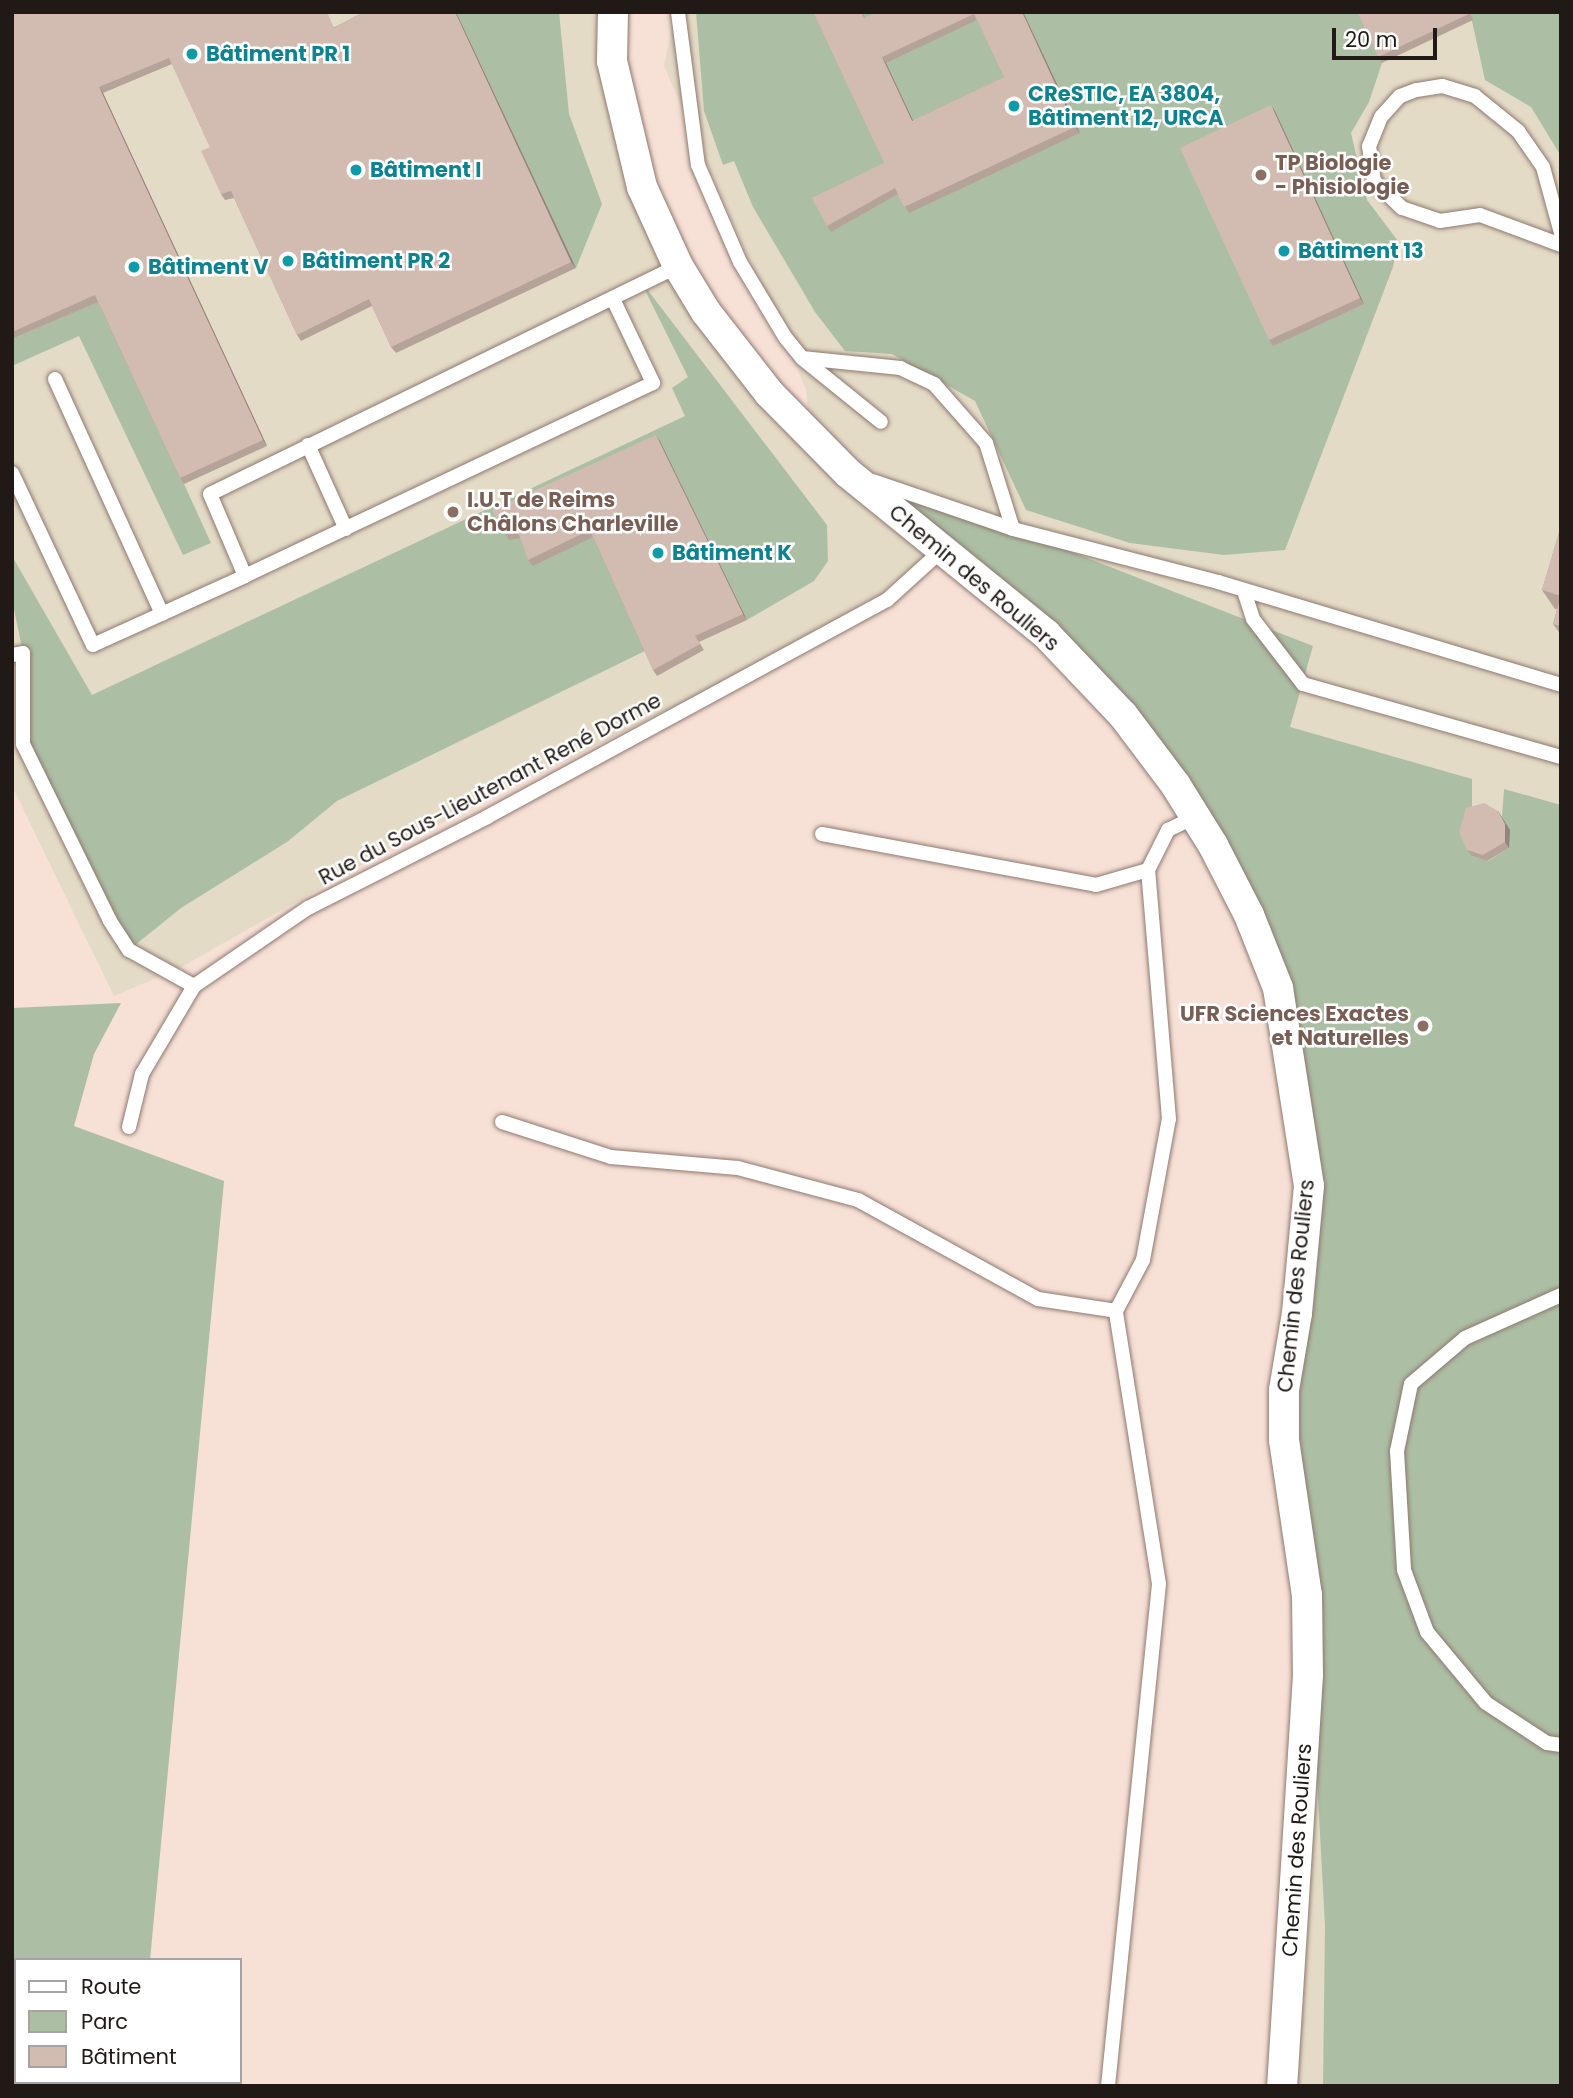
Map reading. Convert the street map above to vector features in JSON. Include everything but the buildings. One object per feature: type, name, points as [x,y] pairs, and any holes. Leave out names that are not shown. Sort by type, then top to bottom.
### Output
[{"type":"street","name":"Chemin des Rouliers","points":[[613,12],[612,61],[642,187],[678,266],[734,352],[848,473],[1046,634],[1123,715],[1195,817],[1250,915],[1278,988],[1309,1186],[1297,1313],[1284,1390],[1284,1440],[1307,1595],[1308,1675],[1282,2086]]},
{"type":"lane","points":[[678,12],[698,165],[740,262],[785,337],[802,358],[881,422]]},
{"type":"lane","points":[[1561,233],[1543,167],[1518,131],[1475,96],[1443,86],[1416,90],[1400,96],[1381,117],[1369,146],[1374,181],[1402,208],[1440,221],[1480,215],[1561,246]]},
{"type":"lane","points":[[245,576],[210,494],[678,266]]},
{"type":"lane","points":[[12,473],[93,645],[346,529],[653,383],[613,299]]},
{"type":"lane","points":[[802,358],[900,368],[934,384],[986,443],[1013,529]]},
{"type":"lane","points":[[55,379],[162,614]]},
{"type":"lane","points":[[308,445],[346,529]]},
{"type":"lane","points":[[848,473],[1013,529],[1244,591],[1561,685]]},
{"type":"lane","name":"Rue du Sous-Lieutenant René Dorme","points":[[129,1127],[142,1074],[194,986],[308,908],[487,817],[887,600],[941,551]]},
{"type":"lane","points":[[1244,591],[1253,619],[1303,684],[1561,757]]},
{"type":"lane","points":[[12,655],[23,653],[23,744],[110,921],[129,950],[194,986]]},
{"type":"lane","points":[[1108,2086],[1160,1584],[1116,1311],[1143,1260],[1169,1119],[1148,870],[1168,830],[1195,817]]},
{"type":"lane","points":[[822,834],[1096,886],[1148,870]]},
{"type":"lane","points":[[502,1122],[611,1157],[738,1168],[858,1200],[1038,1299],[1116,1311]]},
{"type":"lane","points":[[1561,1295],[1465,1338],[1411,1384],[1397,1451],[1404,1570],[1427,1632],[1486,1703],[1547,1743],[1561,1745]]},
{"type":"shaded area","points":[[12,12],[613,12],[678,266],[810,434],[806,389],[664,66],[675,12],[1561,12],[1561,2086],[1293,2086],[1309,1186],[1278,988],[1196,817],[1084,673],[941,551],[887,600],[395,846],[178,969],[114,996],[12,786]]},
{"type":"green space","points":[[456,12],[559,12],[569,114],[602,204],[576,268]]},
{"type":"green space","points":[[696,12],[1359,12],[1382,63],[1369,102],[1351,133],[1367,200],[1398,241],[1393,267],[1285,550],[1224,555],[1130,543],[1026,510],[975,401],[892,354],[845,351],[815,312],[753,207],[734,161],[723,165],[704,111]]},
{"type":"green space","points":[[1470,12],[1561,12],[1561,156],[1531,107],[1485,80]]},
{"type":"green space","points":[[12,115],[211,543],[183,555],[79,336],[12,366],[12,339],[65,316]]},
{"type":"green space","points":[[640,280],[827,525],[828,561],[814,581],[747,620],[660,441],[522,538],[595,536],[657,676],[645,651],[337,801],[287,842],[181,908],[129,950],[23,744],[23,653],[12,599],[12,556],[92,695],[685,416],[672,388],[688,377]]},
{"type":"green space","points":[[848,473],[1013,529],[1313,646],[1290,727],[1472,779],[1472,856],[1488,861],[1509,848],[1502,817],[1504,789],[1561,805],[1561,2086],[1323,2086],[1325,1926],[1307,1595],[1284,1440],[1309,1186],[1249,915],[1084,673]]},
{"type":"green space","points":[[121,1003],[94,1054],[74,1126],[224,1181],[150,1958],[14,1958],[14,2084],[139,2086],[12,2086],[12,1008]]},
{"type":"place","name":"Bâtiment PR 1","points":[[192,54]]},
{"type":"place","name":"CReSTIC, EA 3804, Bâtiment 12, URCA","points":[[1014,106]]},
{"type":"place","name":"Bâtiment I","points":[[356,170]]},
{"type":"place","name":"TP Biologie - Phisiologie","points":[[1261,175]]},
{"type":"place","name":"Bâtiment 13","points":[[1284,251]]},
{"type":"place","name":"Bâtiment PR 2","points":[[288,261]]},
{"type":"place","name":"Bâtiment V","points":[[134,267]]},
{"type":"place","name":"I.U.T de Reims Châlons Charleville","points":[[453,512]]},
{"type":"place","name":"Bâtiment K","points":[[658,553]]},
{"type":"place","name":"UFR Sciences Exactes et Naturelles","points":[[1423,1026]]}]
